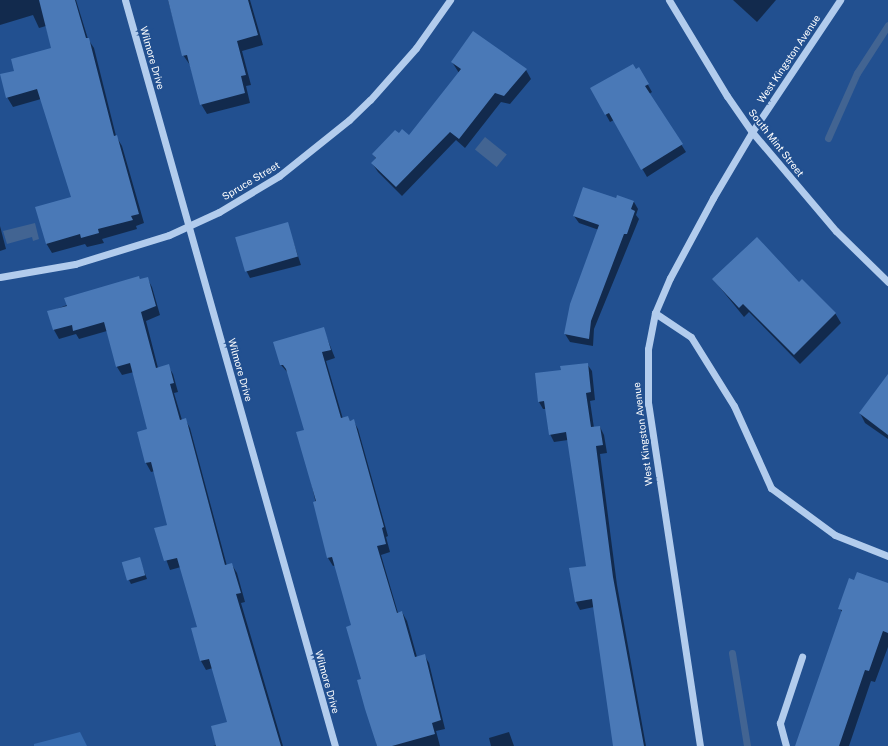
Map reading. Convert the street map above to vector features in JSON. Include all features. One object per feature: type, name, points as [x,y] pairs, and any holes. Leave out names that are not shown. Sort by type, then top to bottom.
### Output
[{"type":"street","name":"Wilmore Drive","points":[[125,0],[335,746]]},
{"type":"street","name":"Spruce Street","points":[[0,277],[109,255],[189,226],[279,176],[349,120],[416,48],[450,0]]},
{"type":"street","name":"South Mint Street","points":[[670,0],[727,96],[752,132],[831,225],[888,282]]},
{"type":"street","name":"West Kingston Avenue","points":[[700,746],[648,404],[648,349],[655,313],[672,273],[752,132],[840,0]]},
{"type":"street","points":[[655,313],[691,337],[734,406],[771,488],[835,535],[888,556]]},
{"type":"street","points":[[786,746],[780,723],[802,657]]},
{"type":"shaded area","points":[[485,137],[507,155],[497,167],[475,149]]},
{"type":"shaded area","points":[[35,223],[39,239],[33,241],[32,237],[7,244],[3,231]]},
{"type":"shaded area","points":[[80,732],[87,746],[34,746],[34,744]]},
{"type":"building","points":[[39,0],[75,0],[86,38],[89,38],[114,136],[117,135],[139,214],[131,216],[133,220],[98,229],[99,233],[81,238],[80,234],[46,244],[35,207],[71,197],[37,89],[6,98],[0,74],[14,71],[11,59],[51,48]]},
{"type":"building","points":[[168,0],[248,0],[258,35],[237,41],[246,75],[241,76],[245,93],[200,105],[187,55],[182,56]]},
{"type":"building","points":[[473,31],[527,69],[504,96],[495,93],[459,139],[450,132],[396,187],[371,163],[376,158],[372,154],[395,130],[399,133],[402,129],[409,135],[461,69],[451,62]]},
{"type":"building","points":[[633,64],[636,69],[639,67],[649,84],[645,86],[683,144],[641,170],[609,113],[605,115],[590,88]]},
{"type":"building","points":[[583,187],[616,198],[617,195],[634,201],[631,209],[635,211],[627,234],[624,234],[591,321],[589,339],[564,334],[570,304],[599,225],[573,216]]},
{"type":"building","points":[[288,222],[298,257],[245,272],[235,237]]},
{"type":"building","points":[[757,237],[799,282],[802,279],[836,313],[794,355],[743,304],[739,308],[712,279]]},
{"type":"building","points":[[139,276],[140,279],[148,277],[156,306],[141,312],[156,368],[169,364],[174,383],[170,384],[180,420],[186,418],[225,565],[232,563],[241,593],[236,594],[281,746],[216,746],[211,726],[227,722],[209,659],[200,661],[191,628],[197,627],[177,558],[164,561],[154,528],[167,525],[151,462],[145,463],[137,432],[147,429],[130,363],[116,367],[104,322],[73,331],[72,325],[53,330],[47,311],[67,306],[64,298]]},
{"type":"building","points":[[324,327],[331,350],[322,352],[341,418],[348,416],[350,421],[354,419],[384,527],[382,528],[386,544],[377,546],[397,613],[402,611],[415,657],[425,654],[441,720],[432,723],[435,734],[392,746],[377,746],[365,709],[357,680],[361,679],[346,627],[351,625],[332,557],[327,558],[313,502],[316,501],[296,432],[304,430],[286,369],[283,365],[280,365],[273,342]]},
{"type":"building","points":[[588,363],[591,392],[586,393],[591,427],[600,426],[603,445],[596,446],[613,577],[644,746],[613,746],[592,599],[575,602],[569,568],[586,566],[566,432],[549,435],[544,401],[538,402],[535,373],[561,370],[560,366]]},
{"type":"building","points":[[888,374],[888,435],[859,413]]},
{"type":"building","points":[[140,557],[145,575],[127,581],[122,562]]},
{"type":"building","points":[[857,572],[888,583],[888,633],[883,631],[869,671],[865,670],[839,746],[795,746],[842,610],[838,609],[849,578],[854,580]]},
{"type":"waterway","points":[[828,138],[857,73],[888,25]]},
{"type":"waterway","points":[[732,653],[747,746]]}]
